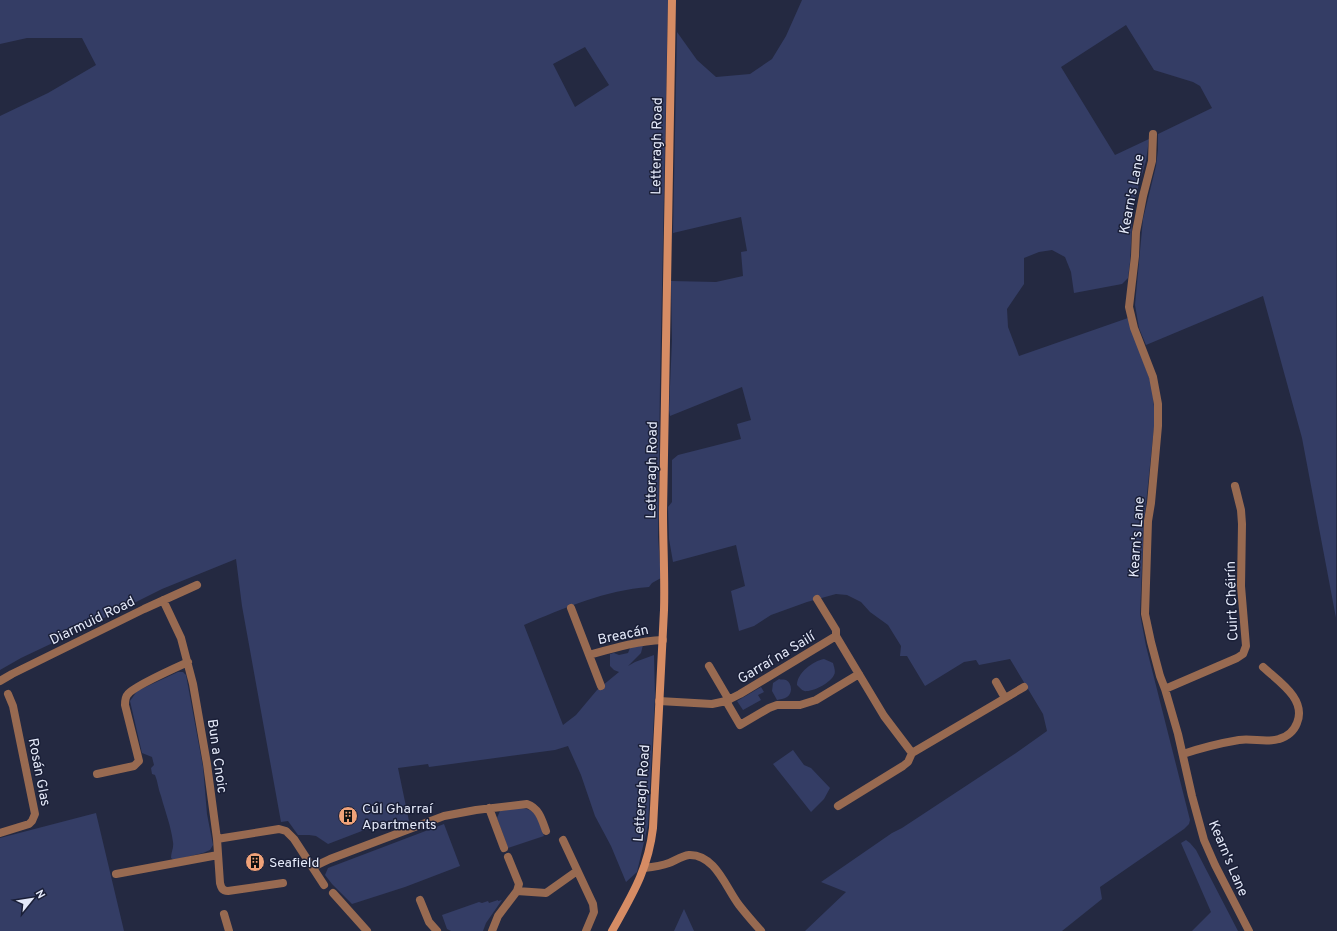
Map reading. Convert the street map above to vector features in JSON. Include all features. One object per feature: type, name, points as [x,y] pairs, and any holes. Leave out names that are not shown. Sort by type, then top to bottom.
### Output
[{"type":"street","name":"Letteragh Road","points":[[612,931],[644,868],[651,845],[653,828],[665,584],[663,512],[667,336],[666,273],[672,0]]},
{"type":"street","name":"Kearn's Lane","points":[[1153,134],[1152,161],[1136,232],[1135,256],[1129,307],[1134,328],[1153,377],[1158,404],[1158,426],[1148,520],[1145,614],[1151,642],[1165,689],[1205,842],[1248,931]]},
{"type":"street","name":"Cuirt Chéirín","points":[[1165,689],[1237,658],[1243,654],[1246,646],[1241,586],[1242,524],[1241,510],[1235,486]]},
{"type":"street","name":"Diarmuid Road","points":[[0,681],[163,600],[197,585]]},
{"type":"street","name":"Garraí na Sailí","points":[[817,599],[836,630],[836,636],[884,716],[912,753]]},
{"type":"street","name":"Bun a Cnoic","points":[[163,600],[181,638],[188,662],[205,749],[218,855],[220,884],[223,890],[228,891],[283,883]]},
{"type":"street","name":"Breacán","points":[[571,608],[601,686]]},
{"type":"street","name":"Garraí na Sailí","points":[[659,701],[712,704],[727,701],[836,636]]},
{"type":"street","name":"Breacán","points":[[589,655],[620,645],[639,641],[663,640]]},
{"type":"street","points":[[97,774],[134,766],[139,761],[125,705],[128,693],[188,662]]},
{"type":"street","name":"Garraí na Sailí","points":[[709,666],[740,725],[779,705],[800,705],[816,700],[859,674]]},
{"type":"street","points":[[1182,754],[1238,740],[1278,740],[1288,735],[1292,731],[1298,721],[1298,704],[1290,693],[1262,667]]},
{"type":"street","points":[[996,682],[1005,698]]},
{"type":"street","points":[[838,806],[903,766],[908,762],[912,753],[1024,687]]},
{"type":"street","name":"Rosán Glas","points":[[0,834],[29,824],[35,814],[13,706],[8,694]]},
{"type":"street","points":[[313,867],[330,859],[434,820],[453,814],[489,808],[527,804],[530,805],[537,811],[546,831]]},
{"type":"street","points":[[489,808],[504,848]]},
{"type":"street","points":[[216,839],[283,829],[294,839],[324,885]]},
{"type":"street","points":[[563,840],[592,900],[594,912],[586,931]]},
{"type":"street","points":[[116,874],[218,855]]},
{"type":"street","points":[[644,868],[664,864],[685,856],[691,855],[701,858],[718,872],[738,904],[761,931]]},
{"type":"street","points":[[492,931],[498,916],[517,891],[518,884],[508,857]]},
{"type":"street","points":[[517,891],[546,893],[577,870]]},
{"type":"street","points":[[333,893],[367,931]]},
{"type":"street","points":[[420,900],[429,922],[437,931]]},
{"type":"street","points":[[224,914],[229,931]]},
{"type":"shaded area","points":[[0,0],[668,0],[658,537],[661,578],[652,583],[649,587],[601,596],[570,606],[524,625],[563,725],[576,715],[597,690],[619,672],[610,666],[610,654],[614,653],[619,655],[628,653],[630,648],[643,645],[641,653],[628,666],[654,655],[655,696],[648,825],[637,872],[626,882],[611,846],[595,816],[581,775],[568,746],[555,750],[429,767],[428,764],[398,768],[409,821],[391,827],[388,821],[328,844],[316,836],[298,835],[288,821],[281,822],[242,606],[236,559],[162,589],[92,624],[81,624],[71,627],[60,639],[0,670],[0,116],[48,93],[96,65],[82,38],[27,38],[0,44]],"holes":[[[585,47],[609,85],[575,107],[553,64]]]},
{"type":"shaded area","points":[[802,0],[1337,0],[1336,618],[1302,438],[1263,296],[1146,345],[1139,328],[1135,305],[1143,219],[1156,166],[1158,134],[1212,108],[1200,86],[1193,82],[1154,70],[1126,25],[1061,67],[1115,155],[1149,139],[1146,161],[1133,205],[1128,278],[1122,284],[1074,293],[1071,272],[1065,257],[1052,250],[1039,252],[1024,258],[1024,284],[1007,309],[1008,327],[1019,356],[1128,318],[1152,386],[1155,418],[1144,522],[1140,614],[1146,646],[1190,820],[1189,824],[1184,829],[1100,887],[1102,899],[1062,931],[805,931],[846,892],[821,882],[892,833],[902,828],[1016,753],[1047,731],[1043,714],[1010,659],[979,665],[976,660],[964,662],[925,686],[907,656],[900,656],[901,646],[888,625],[870,612],[861,602],[847,595],[836,594],[807,602],[771,615],[754,626],[739,631],[731,591],[745,586],[736,545],[673,562],[669,539],[668,507],[672,502],[672,460],[678,455],[741,439],[737,424],[751,420],[742,387],[670,416],[672,340],[671,281],[716,282],[743,276],[741,252],[747,251],[741,217],[673,233],[677,32],[697,60],[716,77],[750,74],[772,59],[786,36]]},
{"type":"shaded area","points":[[824,659],[833,663],[835,672],[832,678],[822,686],[810,691],[802,690],[797,685],[800,676],[806,668],[815,662]]},
{"type":"shaded area","points":[[178,672],[183,672],[186,675],[203,767],[207,814],[213,845],[210,850],[203,853],[174,860],[171,858],[173,844],[169,824],[155,775],[152,774],[151,768],[154,765],[152,757],[142,753],[130,701],[137,691]]},
{"type":"shaded area","points":[[779,679],[786,680],[790,683],[791,691],[787,697],[777,700],[772,691],[773,683]]},
{"type":"shaded area","points":[[761,687],[764,692],[758,695],[761,700],[743,710],[737,701]]},
{"type":"shaded area","points":[[793,750],[804,765],[811,768],[830,788],[824,799],[811,812],[773,764]]},
{"type":"shaded area","points":[[521,808],[531,811],[537,817],[544,836],[508,848],[497,818],[500,811]]},
{"type":"shaded area","points":[[96,813],[124,931],[0,931],[0,838]]},
{"type":"shaded area","points":[[444,824],[460,866],[405,887],[352,904],[325,875],[328,868]]},
{"type":"shaded area","points":[[1186,840],[1196,850],[1238,931],[1192,931],[1211,912],[1181,843]]},
{"type":"shaded area","points":[[502,900],[486,923],[483,931],[451,931],[447,929],[442,915],[479,902],[482,903],[488,901],[489,903]]},
{"type":"shaded area","points":[[684,909],[694,931],[674,931]]},
{"type":"place","name":"Cúl Gharraí Apartments","points":[[348,816]]},
{"type":"place","name":"Seafield","points":[[255,862]]}]
